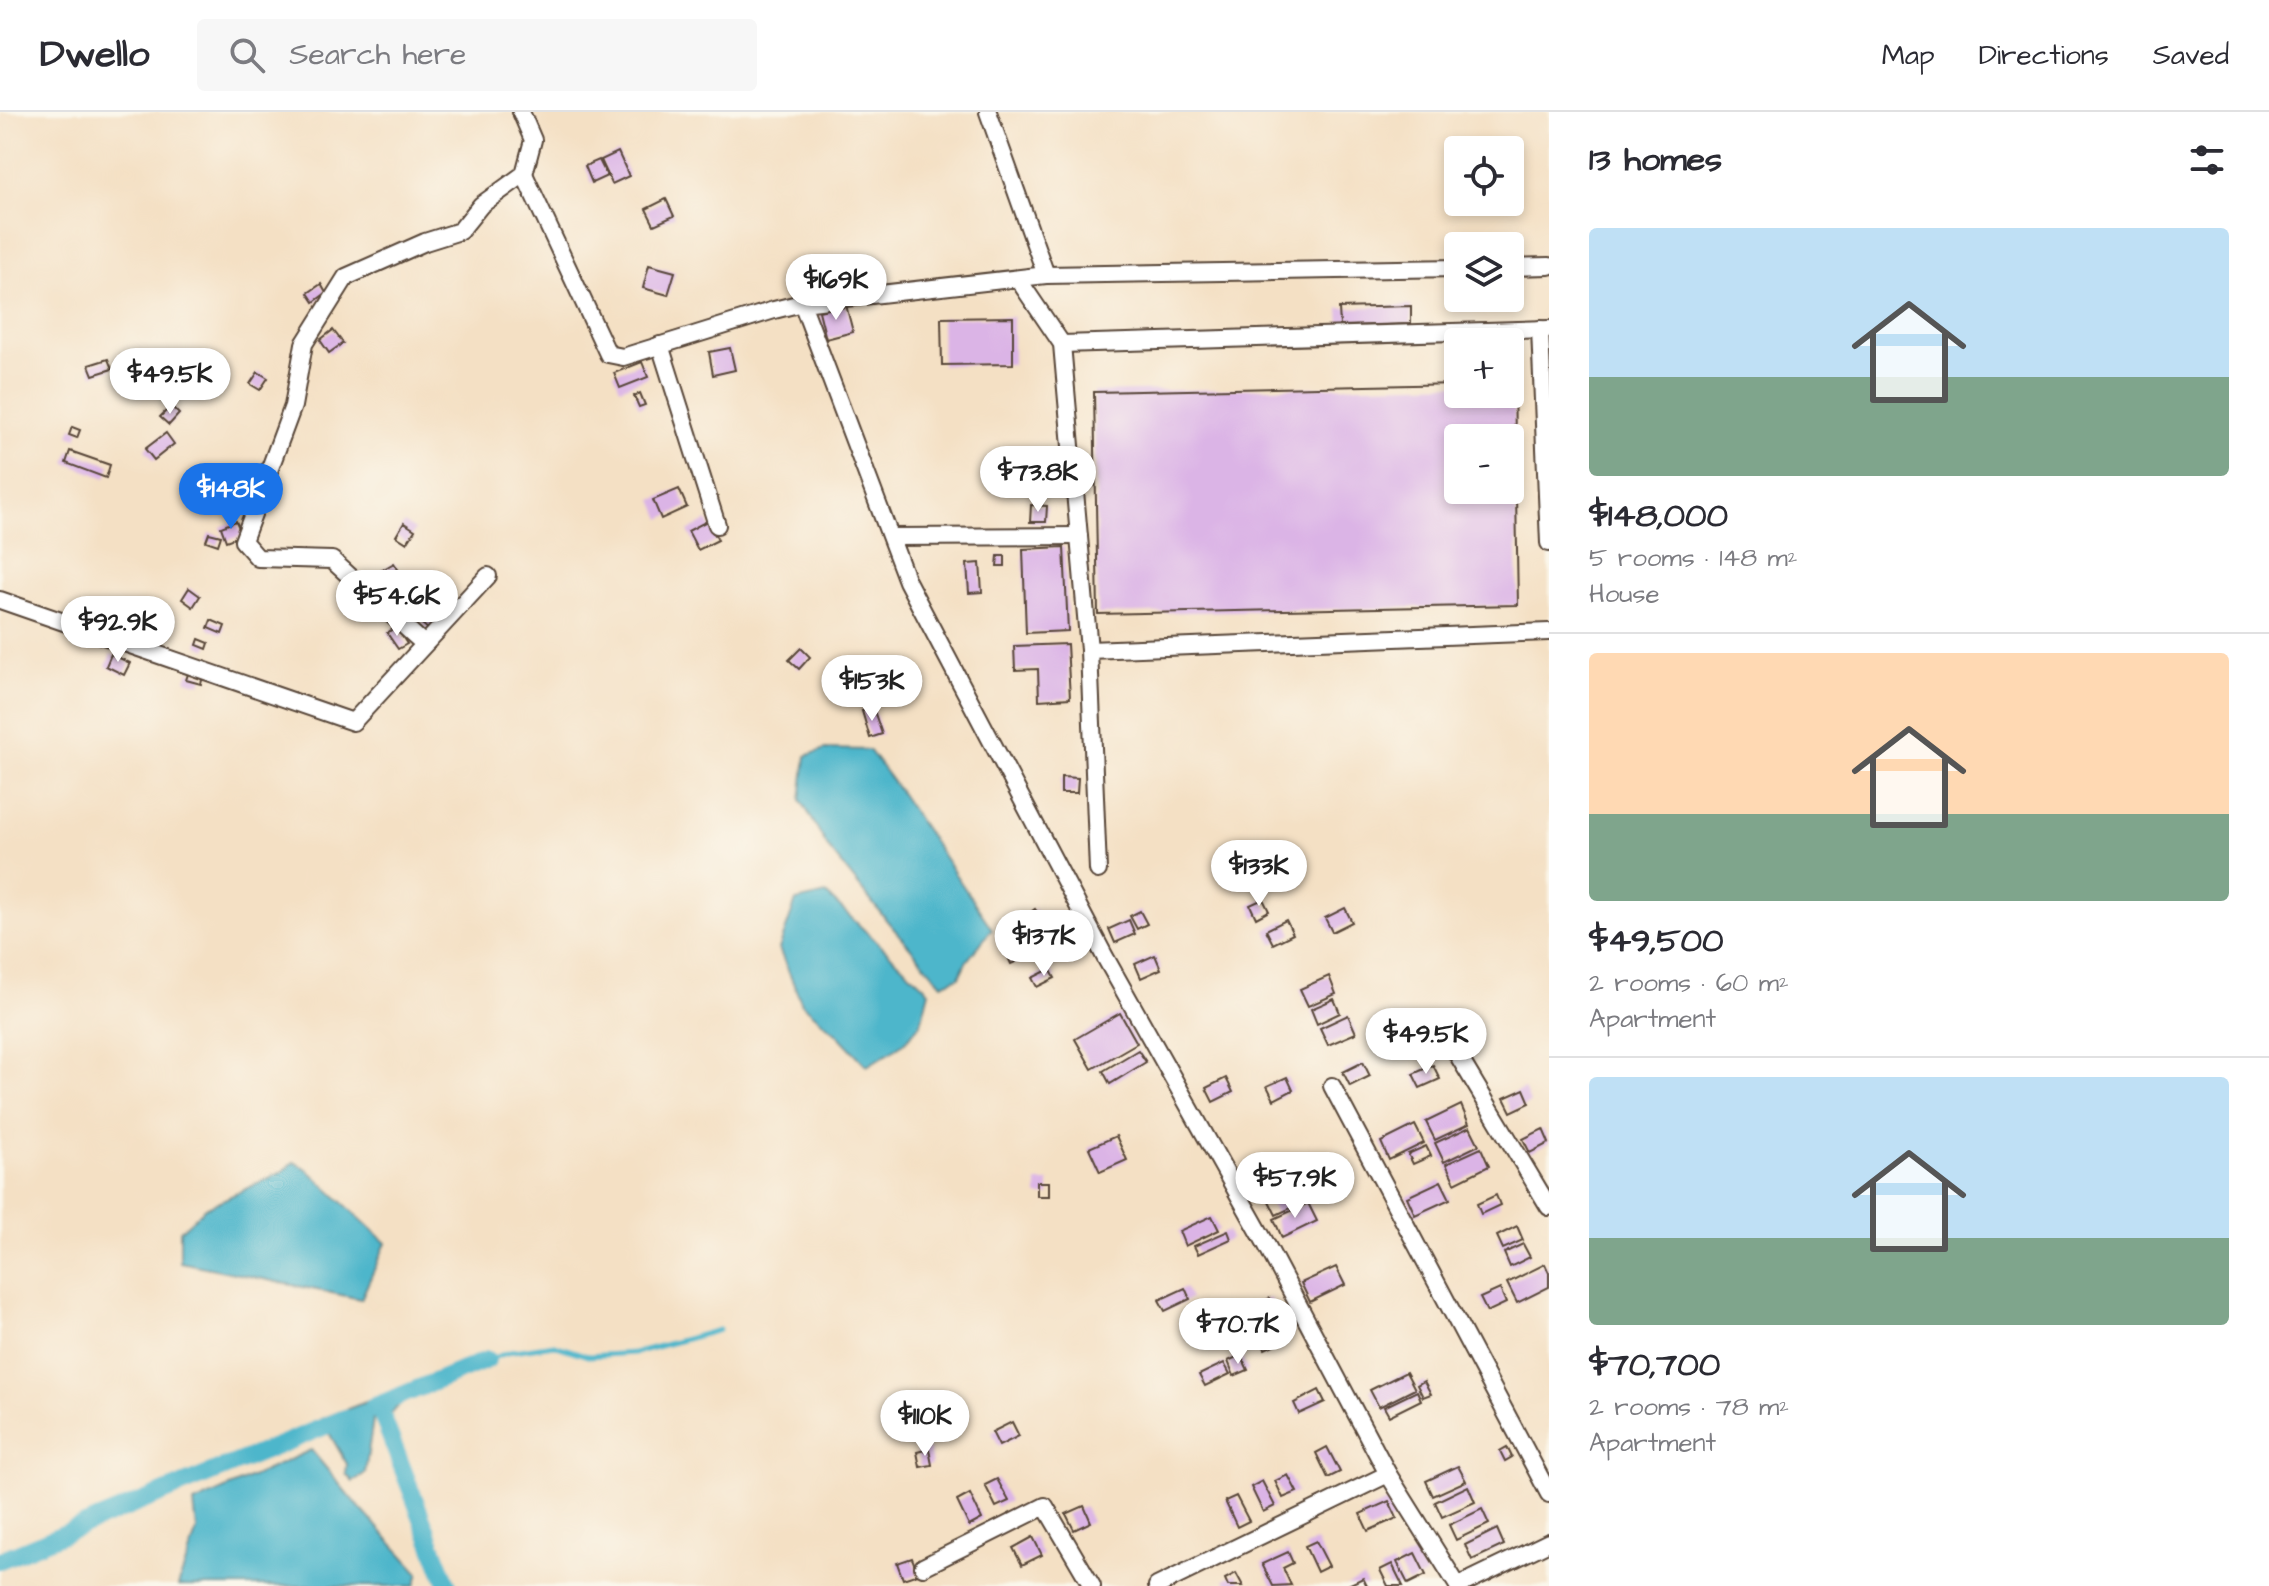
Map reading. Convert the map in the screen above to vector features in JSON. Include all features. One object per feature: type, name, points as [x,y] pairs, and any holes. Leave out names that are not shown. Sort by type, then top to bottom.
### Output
[{"type":"street","points":[[424,644],[332,560],[258,558],[243,541],[293,406],[304,344],[346,277],[425,242],[460,231],[481,205],[524,174],[533,140],[521,112]]},
{"type":"street","points":[[988,112],[1046,275]]},
{"type":"street","points":[[524,174],[608,354],[623,357],[802,303],[1046,275],[1444,268]]},
{"type":"street","points":[[1524,267],[1549,266]]},
{"type":"street","points":[[1018,279],[1062,344],[1089,650],[1098,870]]},
{"type":"street","points":[[802,303],[907,581],[1105,957],[1265,1242],[1388,1474],[1458,1586],[1549,1542]]},
{"type":"street","points":[[1062,344],[1544,329],[1549,543]]},
{"type":"street","points":[[660,345],[717,525]]},
{"type":"street","points":[[892,537],[1079,536]]},
{"type":"street","points":[[0,600],[353,722],[488,576]]},
{"type":"street","points":[[1089,650],[1549,632]]},
{"type":"street","points":[[1447,1037],[1549,1207]]},
{"type":"street","points":[[1332,1086],[1549,1494]]},
{"type":"street","points":[[1157,1586],[1388,1474]]},
{"type":"street","points":[[923,1567],[1045,1506],[1092,1586]]},
{"type":"water","points":[[825,749],[869,750],[992,929],[966,962],[959,977],[942,984],[829,849],[801,800],[806,756]]},
{"type":"water","points":[[826,894],[929,991],[921,1023],[904,1043],[867,1066],[835,1032],[802,1004],[779,949],[796,901]]},
{"type":"water","points":[[294,1162],[307,1169],[386,1243],[361,1299],[180,1262],[180,1231],[205,1208],[282,1172]]},
{"type":"water","points":[[392,1392],[399,1405],[387,1417],[373,1419],[365,1473],[353,1482],[346,1474],[347,1464],[321,1419]]},
{"type":"water","points":[[311,1450],[419,1573],[415,1586],[178,1586],[197,1530],[194,1503]]},
{"type":"building","points":[[618,152],[629,176],[612,184],[601,160]]},
{"type":"building","points":[[599,160],[607,176],[592,183],[585,166]]},
{"type":"building","points":[[666,199],[674,216],[654,225],[646,209]]},
{"type":"building","points":[[649,265],[675,272],[668,295],[643,288]]},
{"type":"building","points":[[321,284],[326,293],[314,302],[308,293]]},
{"type":"building","points":[[846,305],[853,332],[826,339],[819,311]]},
{"type":"building","points":[[1411,306],[1411,324],[1340,326],[1339,308]]},
{"type":"building","points":[[1013,317],[1013,364],[942,365],[941,318]]},
{"type":"building","points":[[333,330],[343,343],[329,353],[320,340]]},
{"type":"building","points":[[730,348],[735,370],[713,375],[709,352]]},
{"type":"building","points":[[108,359],[112,369],[93,375],[89,365]]},
{"type":"building","points":[[642,362],[648,377],[620,388],[614,373]]},
{"type":"building","points":[[258,372],[268,378],[260,390],[250,384]]},
{"type":"building","points":[[1444,384],[1444,408],[1514,408],[1515,424],[1444,424],[1444,504],[1516,504],[1518,605],[1098,614],[1094,392]]},
{"type":"building","points":[[640,393],[645,405],[639,407],[634,396]]},
{"type":"building","points":[[171,406],[179,414],[169,425],[160,417]]},
{"type":"building","points":[[72,427],[80,430],[77,438],[69,435]]},
{"type":"building","points":[[166,433],[174,444],[154,460],[145,449]]},
{"type":"building","points":[[70,451],[110,465],[106,478],[66,463]]},
{"type":"building","points":[[679,489],[687,507],[661,519],[653,500]]},
{"type":"building","points":[[1031,505],[1047,506],[1046,522],[1030,522]]},
{"type":"building","points":[[236,521],[242,535],[226,541],[221,527]]},
{"type":"building","points":[[707,521],[718,540],[698,550],[688,531]]},
{"type":"building","points":[[404,523],[415,530],[407,543],[396,536]]},
{"type":"building","points":[[209,533],[221,536],[218,545],[206,541]]},
{"type":"building","points":[[1064,547],[1068,631],[1026,633],[1023,549]]},
{"type":"building","points":[[998,556],[1005,556],[1005,566],[997,566]]},
{"type":"building","points":[[394,563],[399,571],[387,578],[382,570]]},
{"type":"building","points":[[980,563],[982,592],[969,593],[967,564]]},
{"type":"building","points":[[189,588],[200,596],[193,607],[182,599]]},
{"type":"building","points":[[445,595],[453,604],[441,613],[434,604]]},
{"type":"building","points":[[434,610],[442,617],[429,630],[422,624]]},
{"type":"building","points":[[211,620],[225,626],[222,634],[208,628]]},
{"type":"building","points":[[396,627],[407,644],[398,649],[387,633]]},
{"type":"building","points":[[199,639],[209,643],[207,649],[197,645]]},
{"type":"building","points":[[1067,644],[1070,698],[1039,700],[1038,669],[1015,670],[1014,646]]},
{"type":"building","points":[[801,648],[810,657],[799,669],[789,660]]},
{"type":"building","points":[[111,654],[130,663],[124,675],[106,666]]},
{"type":"building","points":[[189,671],[203,676],[201,684],[186,680]]},
{"type":"building","points":[[873,708],[882,734],[870,738],[862,711]]},
{"type":"building","points":[[1061,777],[1078,778],[1077,793],[1061,793]]},
{"type":"building","points":[[1263,899],[1269,911],[1256,918],[1250,905]]},
{"type":"building","points":[[1345,908],[1352,922],[1332,932],[1325,918]]},
{"type":"building","points":[[1035,909],[1046,923],[1023,941],[1012,926]]},
{"type":"building","points":[[1140,911],[1147,924],[1137,929],[1130,916]]},
{"type":"building","points":[[1129,920],[1135,934],[1115,943],[1109,929]]},
{"type":"building","points":[[1286,920],[1293,934],[1273,944],[1266,930]]},
{"type":"building","points":[[1014,949],[1020,960],[1011,964],[1006,953]]},
{"type":"building","points":[[1155,955],[1161,969],[1141,978],[1135,964]]},
{"type":"building","points":[[1050,969],[1055,978],[1037,987],[1032,978]]},
{"type":"building","points":[[1329,976],[1336,994],[1308,1006],[1300,989]]},
{"type":"building","points":[[1334,999],[1340,1013],[1317,1024],[1311,1009]]},
{"type":"building","points":[[1120,1013],[1137,1043],[1092,1069],[1075,1039]]},
{"type":"building","points":[[1348,1015],[1356,1033],[1328,1045],[1320,1028]]},
{"type":"building","points":[[1403,1017],[1409,1030],[1390,1038],[1385,1025]]},
{"type":"building","points":[[1138,1050],[1146,1062],[1110,1084],[1103,1071]]},
{"type":"building","points":[[1363,1062],[1370,1076],[1350,1086],[1343,1072]]},
{"type":"building","points":[[1433,1065],[1440,1079],[1420,1088],[1413,1074]]},
{"type":"building","points":[[1287,1077],[1293,1090],[1274,1100],[1267,1086]]},
{"type":"building","points":[[1226,1078],[1233,1092],[1213,1102],[1206,1088]]},
{"type":"building","points":[[1524,1089],[1530,1103],[1511,1112],[1504,1098]]},
{"type":"building","points":[[1461,1105],[1469,1124],[1435,1140],[1426,1122]]},
{"type":"building","points":[[1415,1125],[1424,1143],[1389,1160],[1381,1142]]},
{"type":"building","points":[[1470,1127],[1479,1145],[1444,1162],[1435,1143]]},
{"type":"building","points":[[1543,1129],[1549,1143],[1530,1153],[1523,1139]]},
{"type":"building","points":[[1116,1136],[1127,1160],[1100,1172],[1089,1148]]},
{"type":"building","points":[[1426,1146],[1431,1156],[1413,1164],[1408,1154]]},
{"type":"building","points":[[1481,1148],[1489,1166],[1455,1183],[1446,1164]]},
{"type":"building","points":[[1302,1180],[1310,1199],[1276,1215],[1267,1197]]},
{"type":"building","points":[[1441,1181],[1450,1199],[1415,1215],[1407,1197]]},
{"type":"building","points":[[1037,1182],[1049,1182],[1049,1196],[1037,1196]]},
{"type":"building","points":[[1496,1195],[1500,1205],[1481,1214],[1477,1204]]},
{"type":"building","points":[[1308,1203],[1317,1221],[1282,1238],[1274,1219]]},
{"type":"building","points":[[1212,1216],[1219,1230],[1185,1246],[1179,1231]]},
{"type":"building","points":[[1517,1226],[1523,1240],[1503,1249],[1497,1236]]},
{"type":"building","points":[[1228,1231],[1231,1239],[1198,1254],[1194,1246]]},
{"type":"building","points":[[1523,1244],[1530,1257],[1510,1267],[1504,1253]]},
{"type":"building","points":[[1545,1264],[1549,1287],[1517,1303],[1507,1283]]},
{"type":"building","points":[[1336,1267],[1345,1285],[1310,1302],[1301,1283]]},
{"type":"building","points":[[1185,1288],[1190,1299],[1165,1311],[1159,1300]]},
{"type":"building","points":[[1500,1289],[1506,1303],[1487,1312],[1480,1298]]},
{"type":"building","points":[[1270,1298],[1276,1310],[1250,1322],[1245,1311]]},
{"type":"building","points":[[1285,1326],[1291,1337],[1265,1349],[1260,1338]]},
{"type":"building","points":[[1241,1355],[1248,1370],[1234,1376],[1228,1361]]},
{"type":"building","points":[[1224,1363],[1230,1374],[1205,1386],[1199,1375]]},
{"type":"building","points":[[1406,1372],[1415,1389],[1379,1407],[1370,1390]]},
{"type":"building","points":[[1424,1381],[1431,1394],[1423,1397],[1417,1385]]},
{"type":"building","points":[[1319,1390],[1325,1402],[1299,1414],[1294,1403]]},
{"type":"building","points":[[1417,1391],[1421,1400],[1389,1416],[1384,1407]]},
{"type":"building","points":[[1012,1422],[1019,1436],[999,1446],[992,1432]]},
{"type":"building","points":[[1327,1447],[1340,1472],[1328,1478],[1316,1453]]},
{"type":"building","points":[[1507,1447],[1512,1457],[1505,1461],[1500,1451]]},
{"type":"building","points":[[929,1449],[932,1465],[920,1467],[917,1452]]},
{"type":"building","points":[[1458,1466],[1466,1481],[1433,1496],[1426,1481]]},
{"type":"building","points":[[1288,1475],[1297,1492],[1283,1498],[1275,1481]]},
{"type":"building","points":[[997,1479],[1009,1501],[996,1507],[985,1485]]},
{"type":"building","points":[[1262,1481],[1275,1506],[1263,1512],[1251,1487]]},
{"type":"building","points":[[1468,1486],[1475,1502],[1442,1517],[1435,1502]]},
{"type":"building","points":[[970,1494],[982,1519],[969,1526],[957,1501]]},
{"type":"building","points":[[1236,1496],[1249,1521],[1237,1527],[1225,1501]]},
{"type":"building","points":[[1389,1501],[1397,1518],[1368,1531],[1360,1514]]},
{"type":"building","points":[[1084,1506],[1091,1522],[1074,1530],[1066,1514]]},
{"type":"building","points":[[1482,1509],[1489,1524],[1456,1540],[1449,1525]]},
{"type":"building","points":[[1497,1529],[1504,1545],[1472,1560],[1465,1545]]},
{"type":"building","points":[[1033,1537],[1042,1555],[1022,1565],[1013,1548]]},
{"type":"building","points":[[1316,1541],[1329,1566],[1317,1572],[1305,1546]]},
{"type":"building","points":[[1288,1552],[1293,1563],[1283,1568],[1291,1585],[1273,1586],[1262,1564]]},
{"type":"building","points":[[1415,1553],[1426,1575],[1408,1584],[1397,1562]]},
{"type":"building","points":[[912,1558],[918,1574],[903,1579],[897,1563]]},
{"type":"building","points":[[1392,1564],[1403,1586],[1388,1586],[1380,1570]]},
{"type":"building","points":[[1236,1573],[1243,1586],[1228,1586],[1225,1579]]},
{"type":"building","points":[[1363,1578],[1367,1586],[1346,1586]]},
{"type":"waterway","points":[[487,1360],[513,1351],[554,1345],[588,1356],[634,1353],[719,1330]]},
{"type":"waterway","points":[[373,1407],[487,1360]]},
{"type":"waterway","points":[[378,1405],[448,1586]]},
{"type":"waterway","points":[[0,1560],[345,1418]]}]
